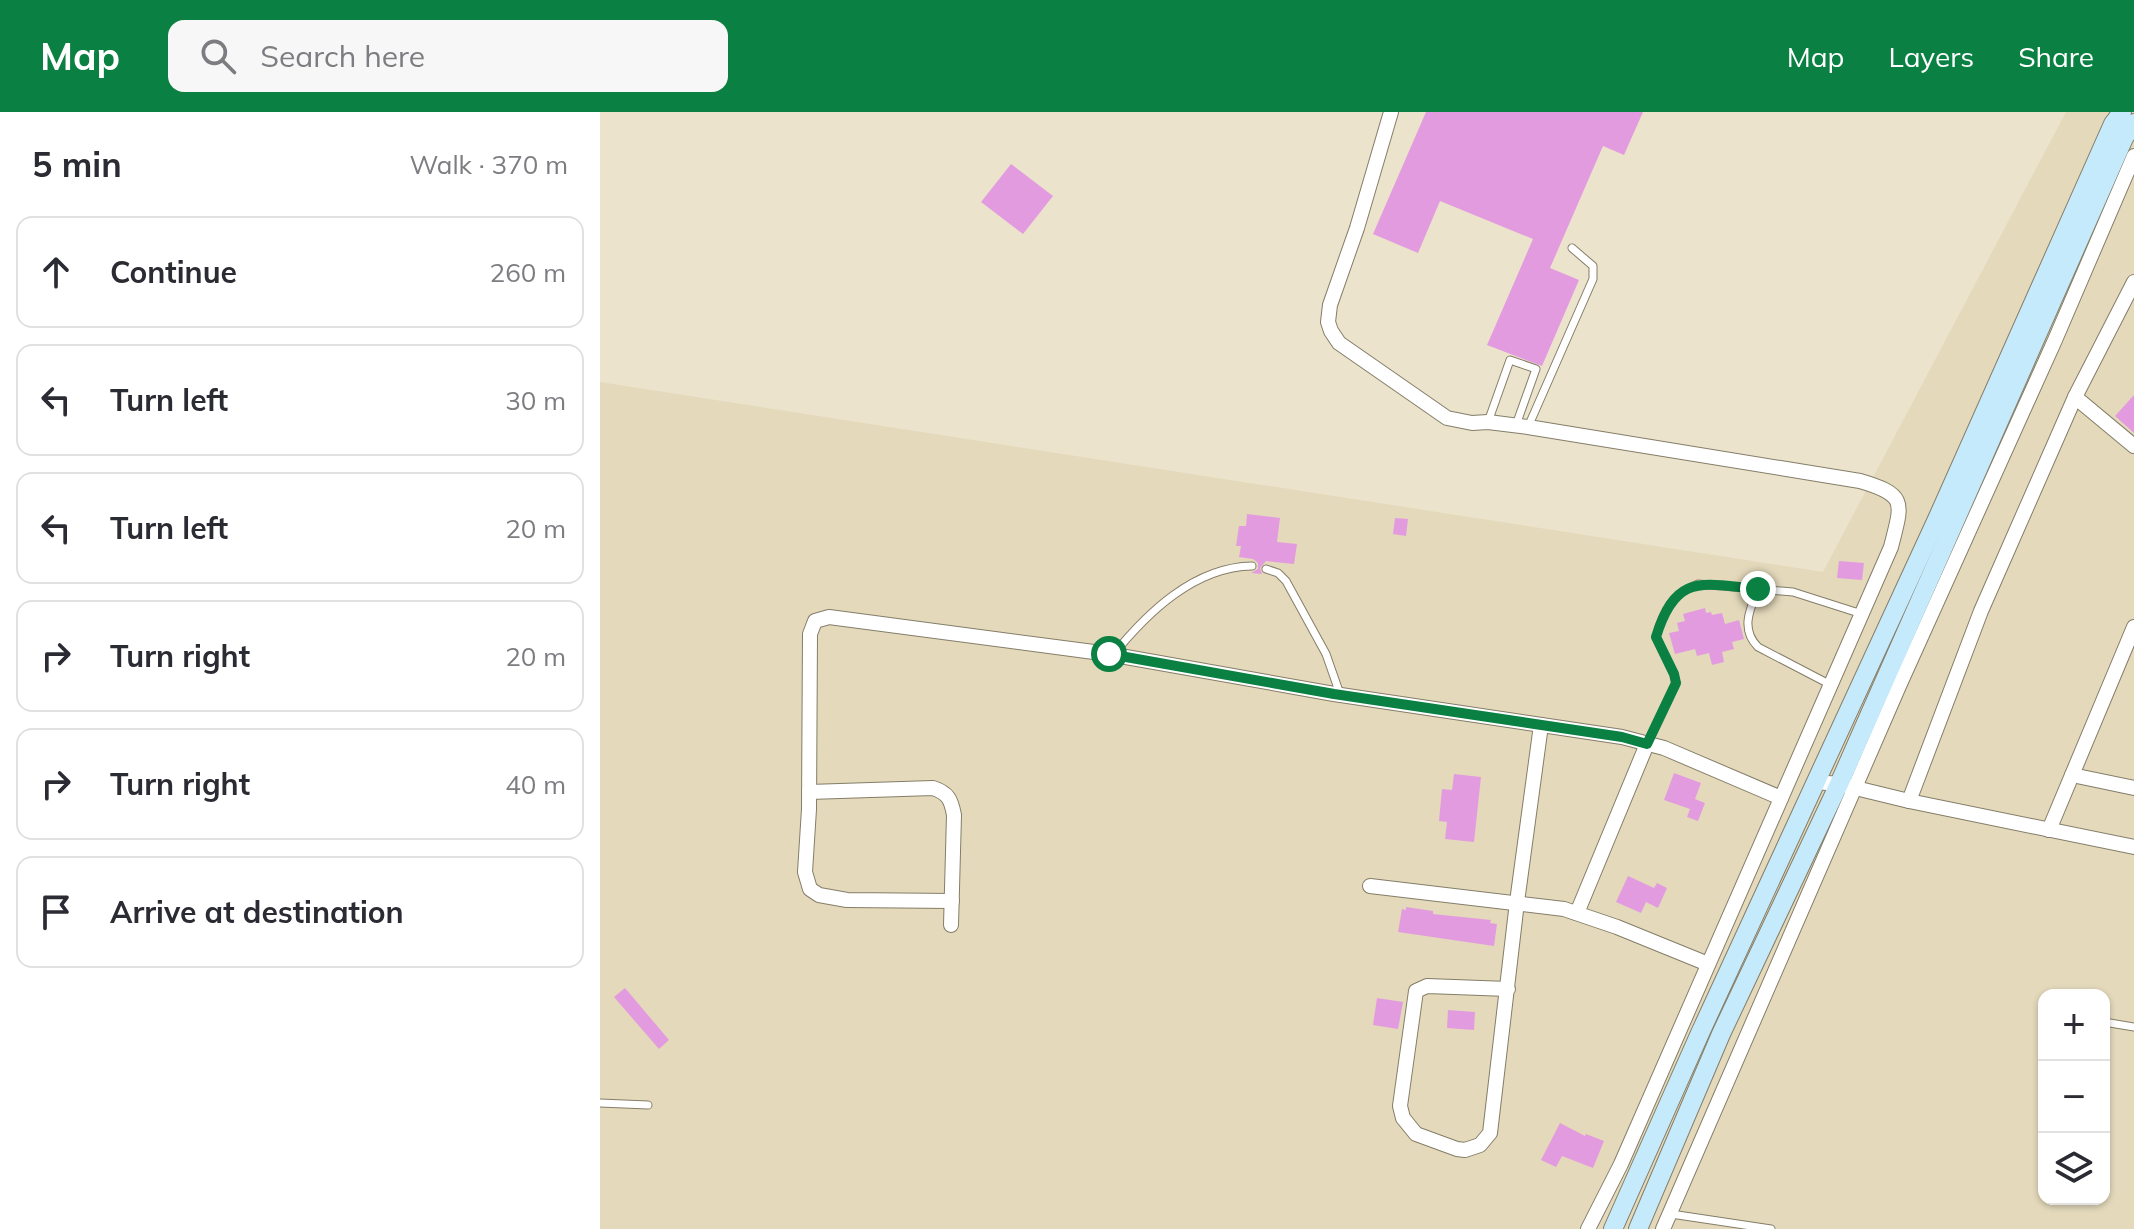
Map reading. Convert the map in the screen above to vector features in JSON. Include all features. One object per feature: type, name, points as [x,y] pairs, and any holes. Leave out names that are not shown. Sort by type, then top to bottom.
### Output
[{"type":"street","points":[[1391,112],[1357,228],[1330,305],[1328,322],[1339,343],[1447,418],[1522,427],[1860,481],[1893,493],[1898,501],[1899,515],[1891,547],[1621,1164],[1588,1229]]},
{"type":"street","points":[[1613,1229],[2113,124],[2122,112]]},
{"type":"street","points":[[1663,1229],[1847,786],[2124,138],[2134,123]]},
{"type":"street","points":[[1638,1229],[1721,1034],[1847,786],[2134,156]]},
{"type":"street","points":[[1909,801],[1981,611],[2075,397],[2133,287]]},
{"type":"street","points":[[2075,397],[2134,446]]},
{"type":"street","points":[[952,901],[847,900],[819,895],[810,889],[805,872],[810,634],[815,621],[829,617],[1113,655],[1340,695],[1622,737],[1664,748],[1781,798]]},
{"type":"street","points":[[2049,830],[2134,627]]},
{"type":"street","points":[[1508,989],[1427,986],[1416,991],[1400,1106],[1403,1118],[1416,1134],[1465,1150],[1487,1141],[1490,1133],[1508,989],[1517,902],[1541,725]]},
{"type":"street","points":[[1577,913],[1647,744]]},
{"type":"street","points":[[2072,775],[2134,788]]},
{"type":"street","points":[[1815,782],[1847,786],[2134,847]]},
{"type":"street","points":[[809,792],[933,788],[944,792],[951,799],[954,815],[951,925]]},
{"type":"street","points":[[1370,886],[1517,902],[1577,913],[1708,964]]},
{"type":"lane","points":[[1522,427],[1593,279],[1593,266],[1572,248]]},
{"type":"lane","points":[[1488,422],[1510,360],[1536,369],[1522,427]]},
{"type":"lane","points":[[1113,655],[1143,619],[1184,589],[1219,573],[1252,566]]},
{"type":"lane","points":[[1266,569],[1278,573],[1286,581],[1326,654],[1340,695]]},
{"type":"lane","points":[[1647,744],[1676,683],[1656,637],[1662,618],[1675,597],[1685,589],[1698,584],[1793,592],[1862,614]]},
{"type":"lane","points":[[1758,589],[1749,612],[1747,629],[1752,641],[1831,685]]},
{"type":"lane","points":[[2110,1023],[2134,1027]]},
{"type":"lane","points":[[600,1103],[648,1105]]},
{"type":"lane","points":[[1671,1214],[1771,1229]]},
{"type":"shaded area","points":[[2066,112],[2134,112],[2134,1229],[600,1229],[600,382],[1823,572]]},
{"type":"building","points":[[1426,112],[1643,112],[1624,155],[1603,146],[1550,268],[1579,280],[1542,366],[1487,345],[1533,239],[1440,201],[1418,253],[1373,234]]},
{"type":"building","points":[[1011,164],[1053,196],[1023,234],[981,202]]},
{"type":"building","points":[[2134,395],[2134,433],[2115,416]]},
{"type":"building","points":[[1247,514],[1280,518],[1277,542],[1297,544],[1294,564],[1266,561],[1260,568],[1262,574],[1251,573],[1258,569],[1258,563],[1239,557],[1241,546],[1236,546],[1239,526],[1246,526]]},
{"type":"building","points":[[1395,518],[1408,519],[1406,536],[1393,534]]},
{"type":"building","points":[[1839,561],[1864,563],[1862,580],[1837,578]]},
{"type":"building","points":[[1705,608],[1706,613],[1711,612],[1712,615],[1722,613],[1725,624],[1739,620],[1744,639],[1732,642],[1734,649],[1722,652],[1724,662],[1712,665],[1709,653],[1697,656],[1695,649],[1675,654],[1669,633],[1679,631],[1677,623],[1685,621],[1683,614]]},
{"type":"building","points":[[1674,773],[1701,783],[1695,799],[1705,803],[1698,821],[1687,817],[1690,809],[1664,800]]},
{"type":"building","points":[[1454,774],[1481,777],[1474,842],[1445,839],[1447,822],[1439,821],[1442,789],[1452,790]]},
{"type":"building","points":[[1628,876],[1654,888],[1657,883],[1667,888],[1658,908],[1646,902],[1641,913],[1616,902]]},
{"type":"building","points":[[1406,907],[1433,911],[1433,914],[1491,920],[1490,923],[1497,924],[1494,946],[1398,932],[1402,909],[1406,910]]},
{"type":"building","points":[[625,988],[669,1040],[659,1049],[614,997]]},
{"type":"building","points":[[1377,998],[1403,1002],[1398,1029],[1373,1025]]},
{"type":"building","points":[[1448,1010],[1475,1012],[1474,1030],[1447,1028]]},
{"type":"building","points":[[1560,1123],[1585,1136],[1604,1141],[1593,1168],[1562,1156],[1556,1167],[1541,1160]]},
{"type":"route","points":[[1109,654],[1334,694],[1622,737],[1647,744],[1676,683],[1656,637],[1662,618],[1675,597],[1698,584],[1758,589]]}]
